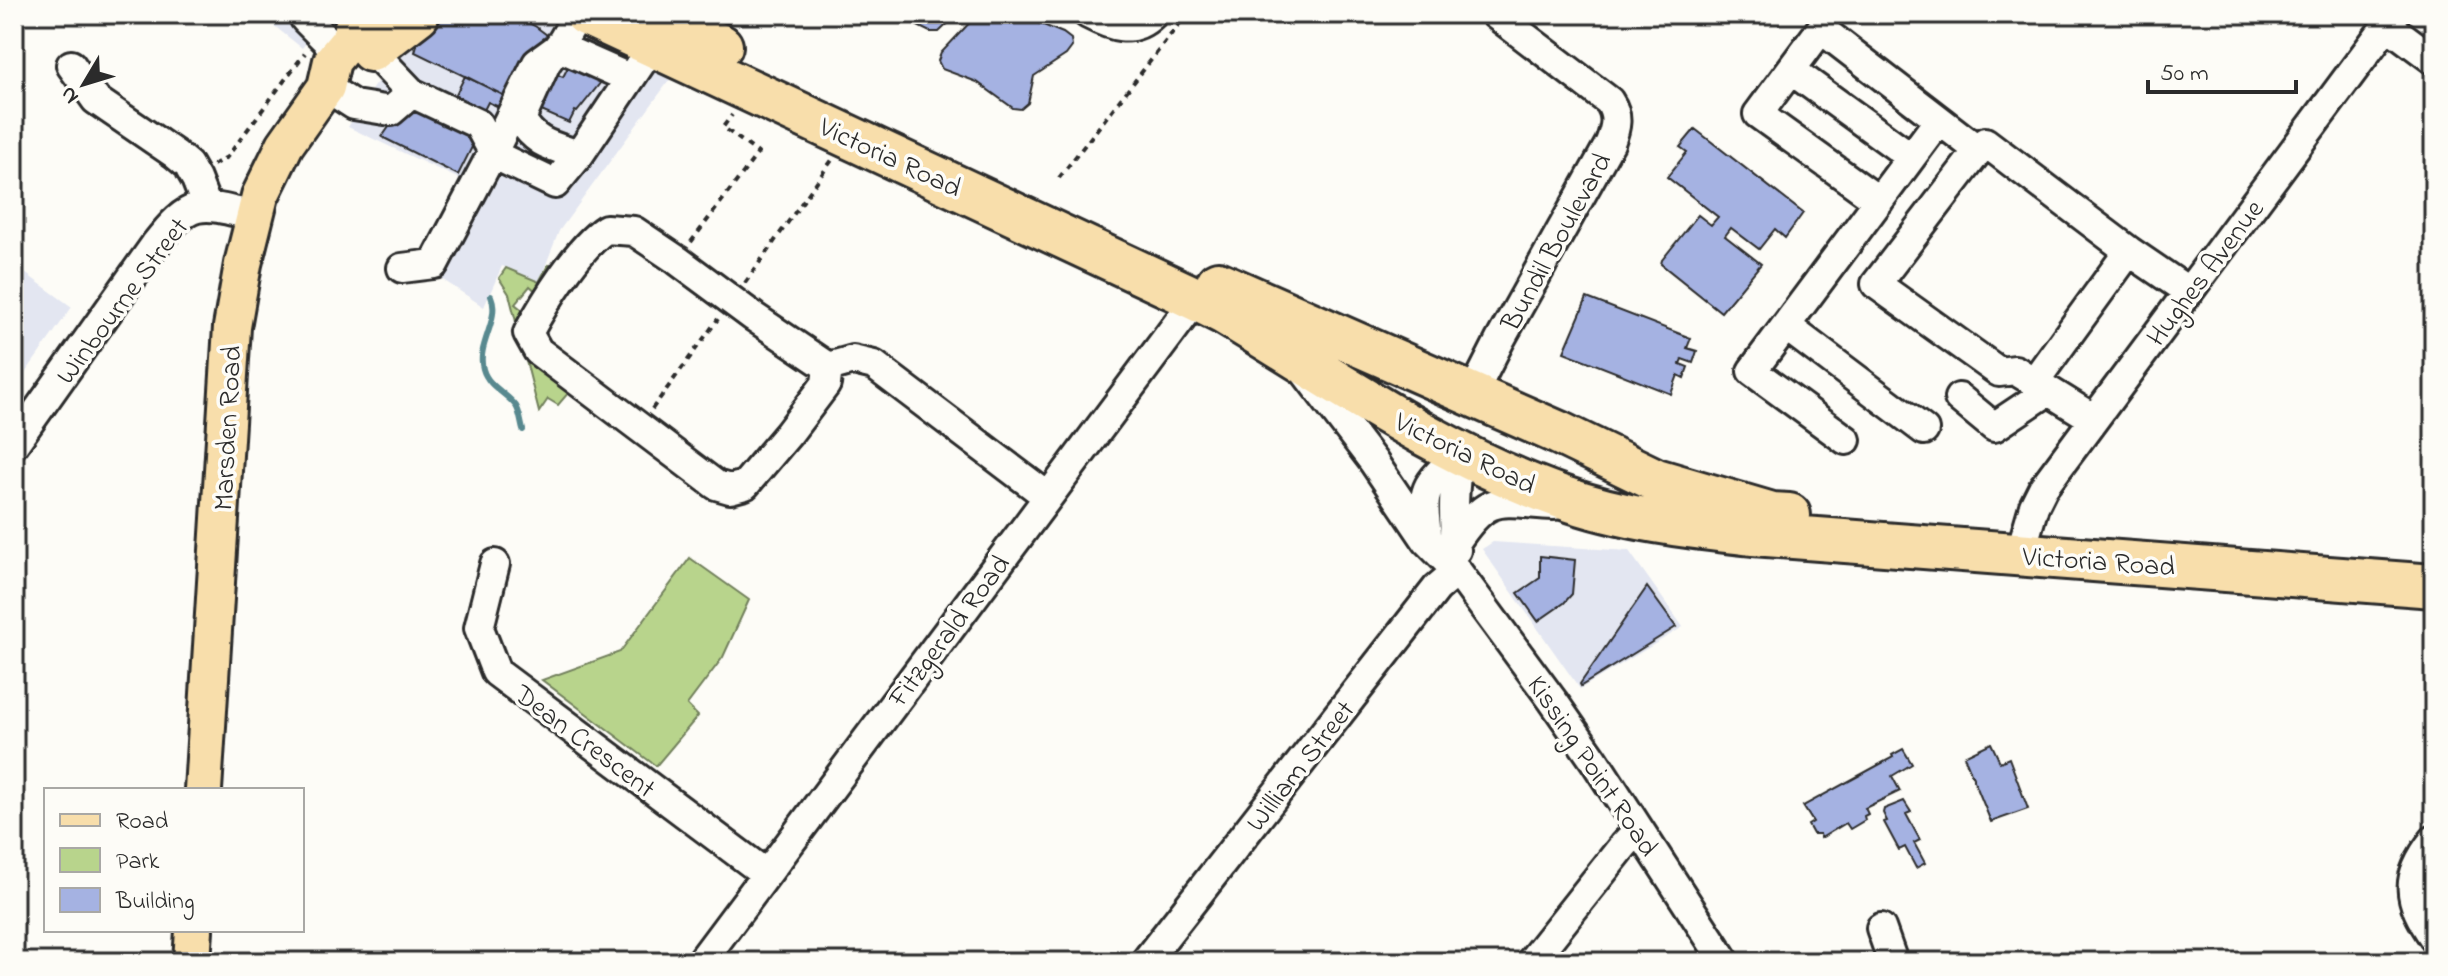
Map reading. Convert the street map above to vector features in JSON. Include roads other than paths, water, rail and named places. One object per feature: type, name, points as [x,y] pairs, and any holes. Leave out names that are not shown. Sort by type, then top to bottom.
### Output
[{"type":"highway","points":[[346,31],[418,14]]},
{"type":"highway","name":"Victoria Road","points":[[586,14],[709,41],[1250,298],[1656,480],[1772,514],[2434,574]]},
{"type":"highway","name":"Victoria Road","points":[[656,30],[1196,299],[1459,455],[1534,487],[1594,507],[1701,528],[1753,534],[2434,586]]},
{"type":"highway","points":[[1250,298],[1374,374],[1432,415],[1459,455],[1474,449],[1495,447],[1700,505],[1772,514]]},
{"type":"main road","name":"Marsden Road","points":[[203,788],[232,327],[253,216],[285,145],[326,87],[351,75],[346,31],[401,14]]},
{"type":"main road","points":[[192,962],[194,932]]},
{"type":"street","points":[[578,14],[546,63],[521,119],[538,140],[579,155]]},
{"type":"street","points":[[1092,16],[1114,27],[1131,27],[1153,14]]},
{"type":"street","name":"Bundil Boulevard","points":[[1472,395],[1616,128],[1615,109],[1609,101],[1495,14]]},
{"type":"street","points":[[2391,20],[2434,60]]},
{"type":"street","name":"Hughes Avenue","points":[[2025,537],[2043,488],[2391,20]]},
{"type":"street","points":[[1879,201],[1758,114],[1821,29],[1978,150]]},
{"type":"street","points":[[326,87],[354,105],[402,102],[478,124],[493,152],[555,184],[579,155],[656,30]]},
{"type":"street","points":[[346,31],[402,102]]},
{"type":"street","points":[[559,47],[629,78]]},
{"type":"street","points":[[402,268],[434,264],[537,63],[559,47]]},
{"type":"street","points":[[71,65],[96,100],[188,165],[207,207]]},
{"type":"street","points":[[1791,70],[1911,157]]},
{"type":"street","points":[[1846,440],[1752,371],[1939,120]]},
{"type":"street","points":[[2094,419],[2015,370],[1999,372],[1876,284],[1985,142],[2129,251],[2189,292]]},
{"type":"street","name":"Winbourne Street","points":[[14,444],[170,225],[189,209],[207,207],[253,216]]},
{"type":"street","points":[[606,229],[634,231],[828,367],[826,384],[789,433],[745,485],[730,489],[716,485],[538,351],[528,333],[593,237],[606,229]]},
{"type":"street","points":[[1959,398],[1994,427],[2041,387],[2129,251]]},
{"type":"street","name":"Fitzgerald Road","points":[[701,962],[1196,299]]},
{"type":"street","points":[[1786,326],[1924,430]]},
{"type":"street","name":"Kissing Point Road","points":[[1290,353],[1446,551],[1561,713],[1725,962]]},
{"type":"street","points":[[828,367],[853,360],[874,365],[1047,496]]},
{"type":"street","points":[[1446,551],[1459,455]]},
{"type":"street","name":"William Street","points":[[1145,962],[1437,588],[1446,551],[1475,514],[1497,503],[1594,507]]},
{"type":"street","name":"Dean Crescent","points":[[495,564],[479,628],[496,672],[766,874]]},
{"type":"street","points":[[1531,962],[1638,830]]},
{"type":"street","points":[[2431,847],[2415,870],[2411,891],[2418,914],[2434,938]]},
{"type":"street","points":[[1881,928],[1893,962]]},
{"type":"waterway","points":[[491,296],[493,314],[483,351],[483,369],[489,381],[516,406],[523,430]]}]
